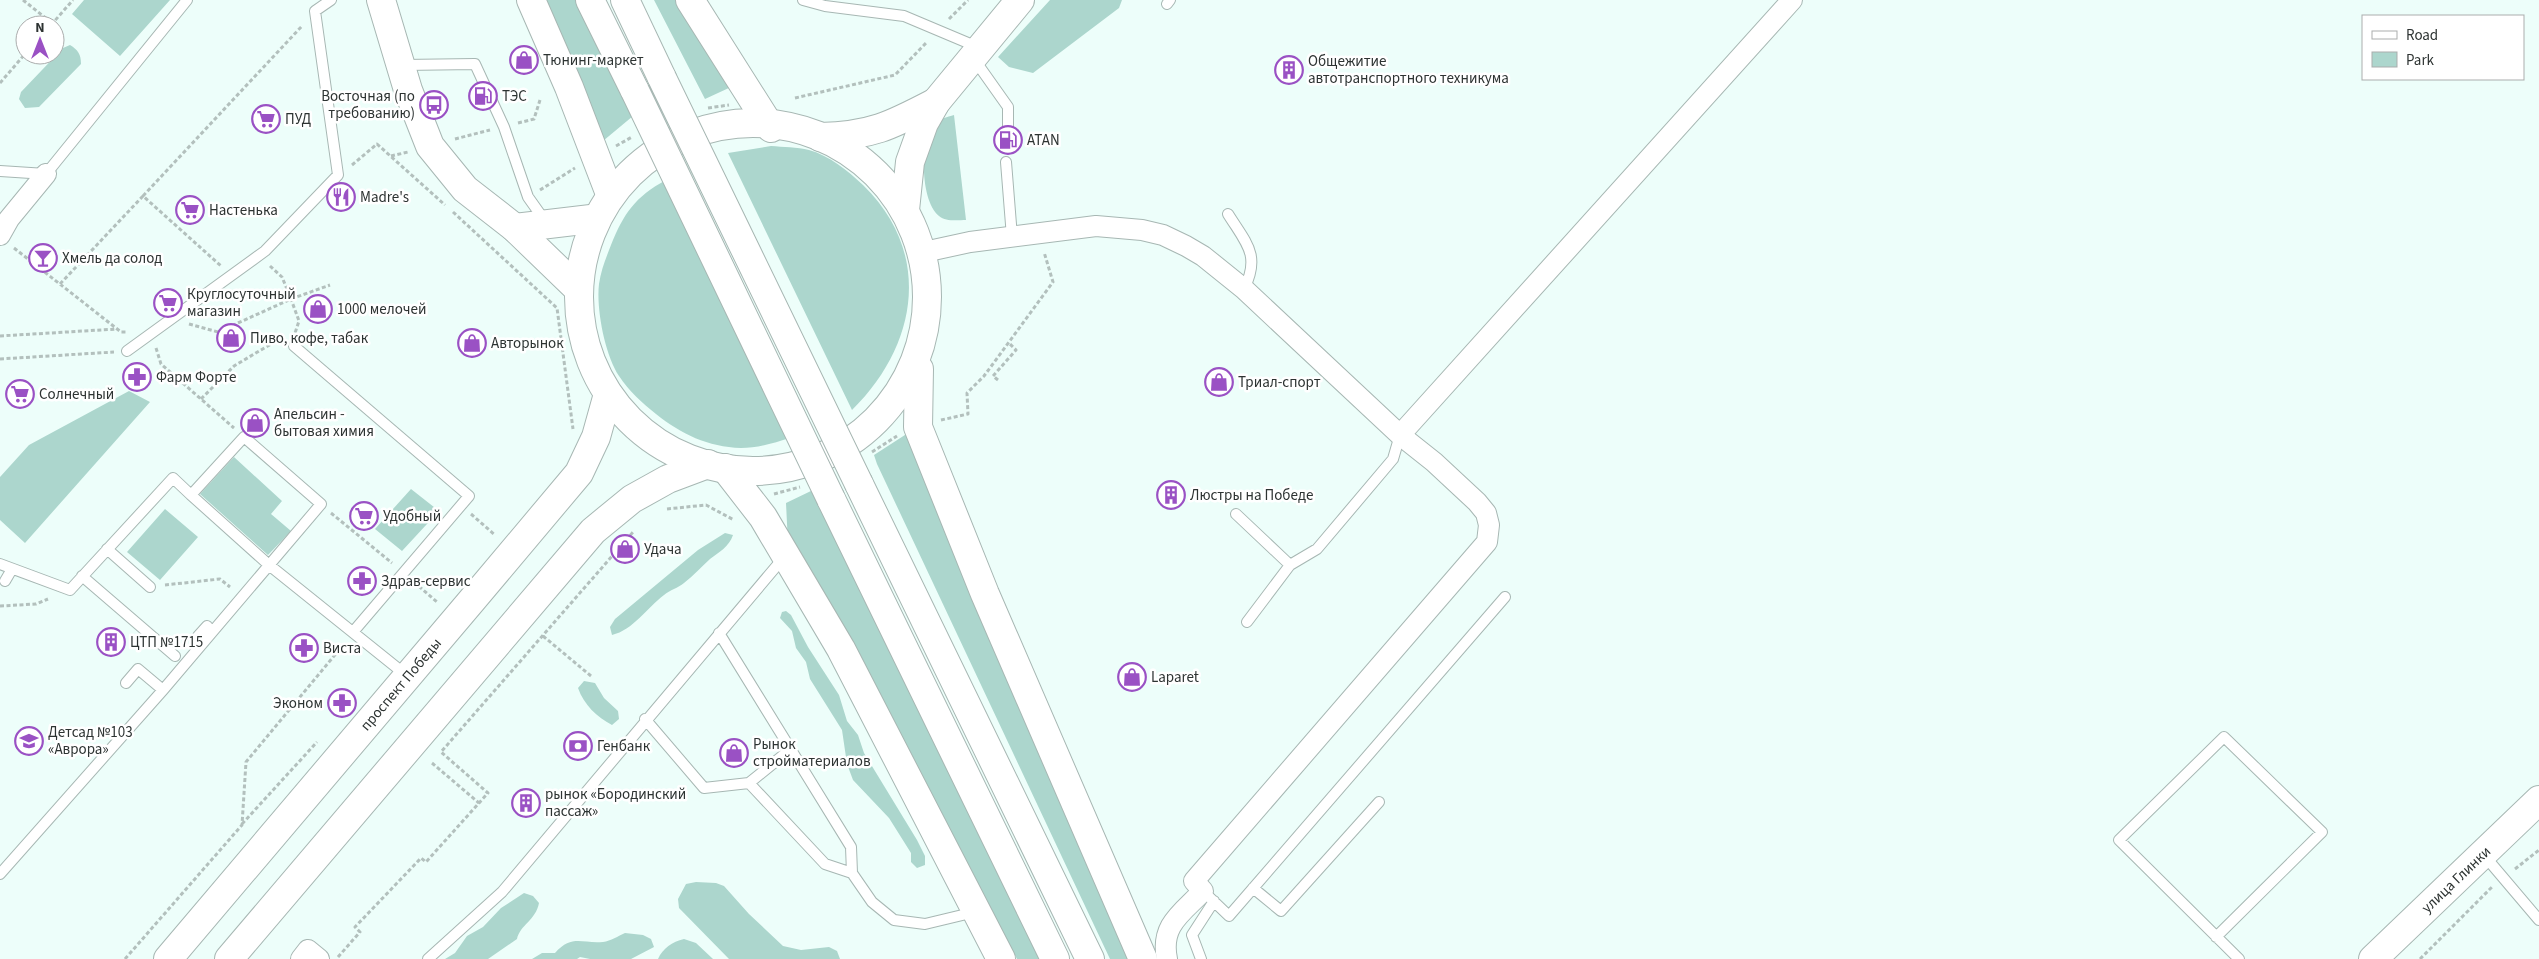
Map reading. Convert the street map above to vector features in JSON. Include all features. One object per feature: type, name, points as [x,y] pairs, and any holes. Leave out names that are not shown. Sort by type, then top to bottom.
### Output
[{"type":"main road","points":[[381,0],[400,65],[430,146],[465,189],[515,228],[576,286]]},
{"type":"main road","points":[[532,0],[569,87],[610,194]]},
{"type":"main road","points":[[590,0],[1055,959]]},
{"type":"main road","points":[[625,0],[1090,959]]},
{"type":"main road","points":[[690,0],[771,128]]},
{"type":"main road","points":[[905,210],[910,162],[924,123],[936,102],[1020,0]]},
{"type":"main road","points":[[817,137],[848,136],[874,132],[936,102]]},
{"type":"main road","points":[[1001,959],[841,649],[763,517],[716,466],[669,449],[635,425],[608,394],[586,350],[578,314],[576,286],[578,265],[591,219],[610,194],[635,169],[676,142],[696,135],[732,128],[771,128],[817,137],[836,144],[863,163],[905,210],[924,252],[930,305],[929,323],[920,361],[917,402],[918,427],[985,594],[1143,959]]},
{"type":"main road","points":[[515,228],[591,219]]},
{"type":"main road","points":[[229,959],[593,531],[632,499],[668,479],[716,466],[778,467],[826,453],[870,427],[889,412],[903,393],[920,361]]},
{"type":"main road","name":"проспект Победы","points":[[168,959],[409,677],[579,473],[596,437],[608,394]]},
{"type":"main road","name":"улица Глинки","points":[[2373,959],[2539,800]]},
{"type":"street","points":[[1400,435],[1792,0]]},
{"type":"street","points":[[4,239],[9,219],[46,174]]},
{"type":"street","points":[[924,252],[970,242],[1096,226],[1142,230],[1163,235],[1203,256],[1244,289],[1400,435],[1434,462],[1486,513],[1489,525],[1487,542],[1194,881],[1209,896],[1169,926],[1164,946],[1167,959]]},
{"type":"lane","points":[[0,170],[46,174],[187,0]]},
{"type":"lane","points":[[128,351],[258,255],[338,175],[315,11],[331,0]]},
{"type":"lane","points":[[803,0],[825,6],[904,16],[939,30],[976,53],[1008,107],[1008,129]]},
{"type":"lane","points":[[400,65],[476,64],[504,127],[528,197],[547,224]]},
{"type":"lane","points":[[1006,162],[1012,237]]},
{"type":"lane","points":[[1228,214],[1250,251],[1252,272],[1244,289]]},
{"type":"lane","points":[[294,346],[469,496],[353,632]]},
{"type":"lane","points":[[1248,622],[1290,565],[1317,548],[1393,459],[1400,435]]},
{"type":"lane","points":[[0,874],[163,690],[321,504],[244,437],[191,495]]},
{"type":"lane","points":[[0,564],[70,590],[172,478],[269,566],[409,677]]},
{"type":"lane","points":[[1236,514],[1290,565]]},
{"type":"lane","points":[[107,549],[150,586]]},
{"type":"lane","points":[[428,959],[502,892],[644,720],[786,554]]},
{"type":"lane","points":[[5,581],[12,569]]},
{"type":"lane","points":[[82,576],[175,656]]},
{"type":"lane","points":[[1201,959],[1192,935],[1209,896],[1229,916],[1505,597]]},
{"type":"lane","points":[[198,636],[207,626],[212,632]]},
{"type":"lane","points":[[719,633],[851,847],[852,873],[872,902],[894,920],[925,924],[976,912]]},
{"type":"lane","points":[[126,682],[138,669],[163,690]]},
{"type":"lane","points":[[644,720],[704,788],[750,783],[791,749]]},
{"type":"lane","points":[[2216,937],[2322,832],[2224,737],[2119,840],[2216,937],[2239,959]]},
{"type":"lane","points":[[750,783],[825,864],[852,873]]},
{"type":"lane","points":[[1253,888],[1281,911],[1379,802]]},
{"type":"lane","points":[[2483,853],[2539,920]]},
{"type":"path","points":[[23,0],[40,15]]},
{"type":"path","points":[[59,15],[73,0]]},
{"type":"path","points":[[794,98],[894,75],[968,0]]},
{"type":"path","points":[[60,284],[315,11]]},
{"type":"path","points":[[0,84],[16,65]]},
{"type":"path","points":[[430,146],[534,119],[540,100]]},
{"type":"path","points":[[708,108],[732,104]]},
{"type":"path","points":[[608,149],[637,135]]},
{"type":"path","points":[[338,175],[377,144],[557,308],[573,433]]},
{"type":"path","points":[[143,196],[231,275]]},
{"type":"path","points":[[936,422],[968,414],[967,393],[984,376],[1053,282],[1039,234]]},
{"type":"path","points":[[4,239],[121,332],[152,333]]},
{"type":"path","points":[[202,399],[234,366],[280,338],[296,331],[299,321],[282,277],[258,255]]},
{"type":"path","points":[[179,313],[190,325],[218,332],[291,299],[330,286]]},
{"type":"path","points":[[0,336],[118,329]]},
{"type":"path","points":[[998,380],[993,376],[1016,350],[1008,343]]},
{"type":"path","points":[[0,359],[128,351]]},
{"type":"path","points":[[161,364],[244,437]]},
{"type":"path","points":[[872,452],[884,442],[901,434]]},
{"type":"path","points":[[769,495],[806,485]]},
{"type":"path","points":[[321,504],[438,602]]},
{"type":"path","points":[[661,511],[670,508],[706,505],[736,521]]},
{"type":"path","points":[[462,506],[495,535]]},
{"type":"path","points":[[336,959],[360,932],[355,927],[421,858],[426,862],[488,793],[441,752],[635,529]]},
{"type":"path","points":[[150,586],[220,579],[242,598]]},
{"type":"path","points":[[0,606],[36,604],[70,590]]},
{"type":"path","points":[[543,636],[591,676]]},
{"type":"path","points":[[125,959],[242,825],[246,762],[344,643]]},
{"type":"path","points":[[432,763],[479,803]]},
{"type":"path","points":[[2420,959],[2488,891],[2539,850]]},
{"type":"green space","points":[[84,0],[170,0],[120,56],[72,14]]},
{"type":"green space","points":[[545,0],[577,0],[633,116],[603,141]]},
{"type":"green space","points":[[654,0],[683,0],[731,87],[705,99]]},
{"type":"green space","points":[[1050,0],[1122,0],[1119,8],[1033,73],[1009,67],[998,57]]},
{"type":"green space","points":[[70,45],[75,49],[81,64],[39,107],[25,108],[19,99],[21,92],[47,65],[65,65],[65,47]]},
{"type":"green space","points":[[954,115],[966,220],[949,220],[939,216],[928,198],[925,185],[924,158],[929,133],[935,122]]},
{"type":"green space","points":[[771,146],[809,150],[838,164],[863,185],[885,212],[900,240],[908,269],[908,299],[903,328],[891,357],[874,384],[852,410],[728,153]]},
{"type":"green space","points":[[666,180],[790,438],[759,446],[741,448],[717,445],[696,438],[675,428],[646,406],[627,387],[614,367],[600,319],[598,294],[602,269],[626,215],[646,193]]},
{"type":"green space","points":[[129,391],[150,402],[25,543],[0,520],[0,477],[29,445]]},
{"type":"green space","points":[[908,433],[1131,959],[1110,959],[877,464],[874,455]]},
{"type":"green space","points":[[234,457],[282,501],[271,514],[291,531],[268,555],[200,494]]},
{"type":"green space","points":[[411,489],[439,511],[402,551],[375,529]]},
{"type":"green space","points":[[813,490],[1043,959],[1017,959],[788,544],[786,503]]},
{"type":"green space","points":[[165,509],[198,537],[160,580],[127,552]]},
{"type":"green space","points":[[725,533],[733,535],[723,549],[684,583],[658,600],[633,624],[612,635],[610,627],[615,619],[698,550]]},
{"type":"green space","points":[[786,611],[791,615],[808,647],[839,695],[847,721],[858,735],[864,753],[917,840],[925,856],[925,865],[917,868],[911,862],[911,853],[889,818],[853,780],[847,764],[842,730],[810,679],[806,662],[796,648],[792,631],[780,618],[782,612]]},
{"type":"green space","points":[[584,681],[595,683],[604,698],[618,711],[619,719],[612,725],[587,705],[578,688]]},
{"type":"green space","points":[[696,882],[716,883],[724,886],[749,914],[783,946],[801,950],[829,947],[837,951],[840,959],[729,959],[679,908],[678,899],[686,884]]},
{"type":"green space","points":[[524,893],[533,896],[539,903],[535,914],[521,930],[517,939],[488,959],[445,959],[455,953],[467,936],[483,927],[501,908]]},
{"type":"green space","points":[[625,933],[643,935],[651,939],[654,947],[631,959],[590,959],[580,957],[577,959],[532,959],[542,953],[555,953],[561,947],[572,942],[603,942],[612,940]]},
{"type":"green space","points":[[684,939],[696,943],[713,959],[658,959],[668,946]]},
{"type":"place","name":"Тюнинг-маркет","points":[[524,60]]},
{"type":"place","name":"Общежитие автотранспортного техникума","points":[[1289,70]]},
{"type":"place","name":"ТЭС","points":[[483,96]]},
{"type":"place","name":"Восточная (по требованию)","points":[[434,105]]},
{"type":"place","name":"ПУД","points":[[266,119]]},
{"type":"place","name":"ATAN","points":[[1008,140]]},
{"type":"place","name":"Madre's","points":[[341,197]]},
{"type":"place","name":"Настенька","points":[[190,210]]},
{"type":"place","name":"Хмель да солод","points":[[43,258]]},
{"type":"place","name":"Круглосуточный магазин","points":[[168,303]]},
{"type":"place","name":"1000 мелочей","points":[[318,309]]},
{"type":"place","name":"Пиво, кофе, табак","points":[[231,338]]},
{"type":"place","name":"Авторынок","points":[[472,343]]},
{"type":"place","name":"Фарм Форте","points":[[137,377]]},
{"type":"place","name":"Триал-спорт","points":[[1219,382]]},
{"type":"place","name":"Солнечный","points":[[20,394]]},
{"type":"place","name":"Апельсин - бытовая химия","points":[[255,423]]},
{"type":"place","name":"Люстры на Победе","points":[[1171,495]]},
{"type":"place","name":"Удобный","points":[[364,516]]},
{"type":"place","name":"Удача","points":[[625,549]]},
{"type":"place","name":"Здрав-сервис","points":[[362,581]]},
{"type":"place","name":"ЦТП №1715","points":[[111,642]]},
{"type":"place","name":"Виста","points":[[304,648]]},
{"type":"place","name":"Laparet","points":[[1132,677]]},
{"type":"place","name":"Эконом","points":[[342,703]]},
{"type":"place","name":"Детсад №103 «Аврора»","points":[[29,741]]},
{"type":"place","name":"Генбанк","points":[[578,746]]},
{"type":"place","name":"Рынок стройматериалов","points":[[734,753]]},
{"type":"place","name":"рынок «Бородинский пассаж»","points":[[526,803]]}]
